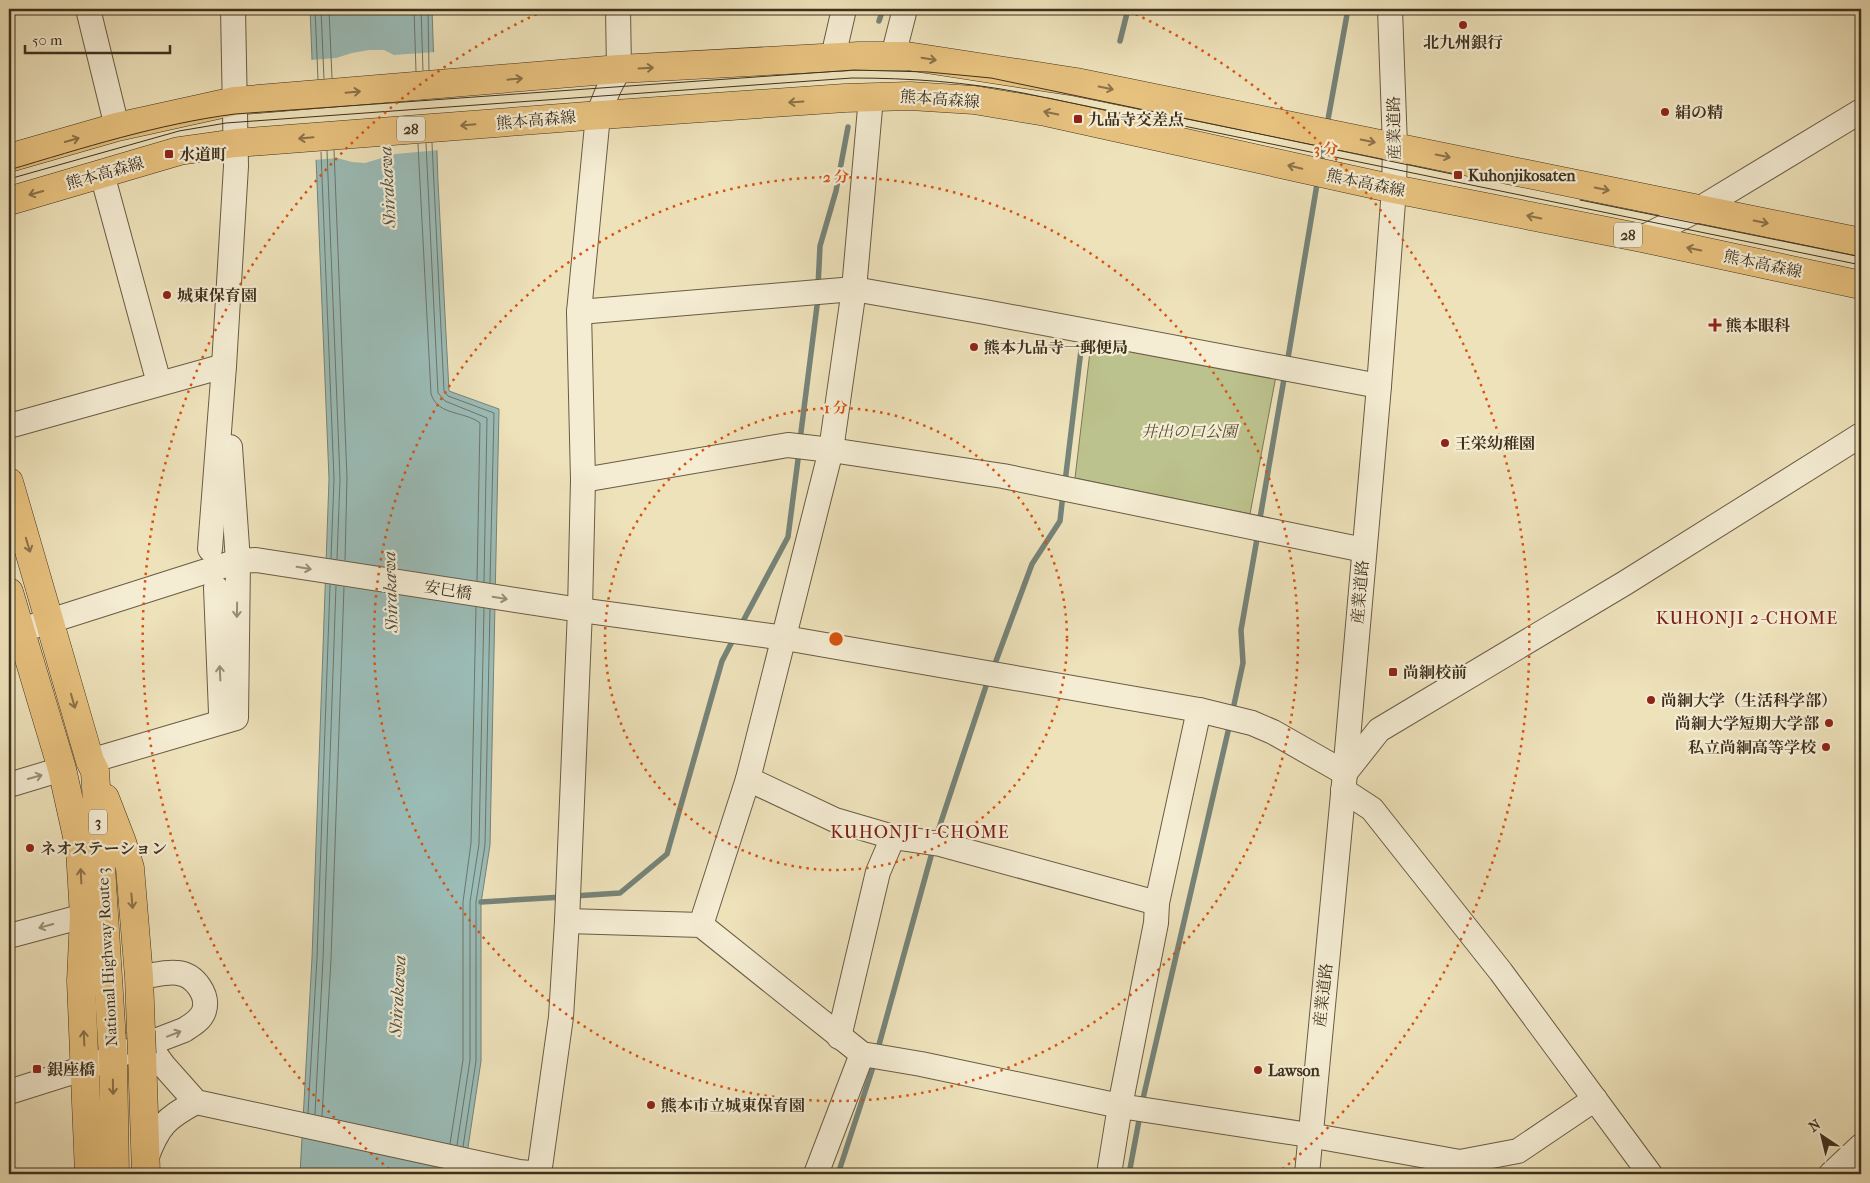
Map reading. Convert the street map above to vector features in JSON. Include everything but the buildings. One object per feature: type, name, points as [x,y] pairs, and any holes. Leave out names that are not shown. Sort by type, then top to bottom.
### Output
[{"type":"main road","points":[[9,158],[117,127],[235,101],[619,70],[866,56],[907,56],[1076,82],[1861,242]]},
{"type":"main road","name":"熊本高森線","points":[[9,201],[179,151],[236,143],[592,115],[910,96],[974,100],[1046,112],[1394,189],[1861,284]]},
{"type":"main road","name":"National Highway Route 3","points":[[9,482],[93,766],[94,916],[81,981],[89,1174]]},
{"type":"main road","name":"National Highway Route 3","points":[[9,592],[15,632],[62,769],[94,916],[113,1058],[115,1174]]},
{"type":"main road","name":"3","points":[[93,766],[130,868],[145,1045],[146,1166]]},
{"type":"street","points":[[88,9],[117,127]]},
{"type":"street","points":[[210,550],[236,175],[233,9]]},
{"type":"street","points":[[146,1166],[154,1137],[165,1122],[179,1111],[203,1104],[534,1173],[561,1017],[567,921],[580,610],[583,480],[578,312],[592,115],[619,70],[618,9]]},
{"type":"street","points":[[844,9],[866,56],[905,9]]},
{"type":"street","name":"産業道路","points":[[1306,1174],[1344,782],[1379,386],[1394,189],[1395,147],[1390,9]]},
{"type":"street","points":[[700,925],[748,778],[831,450],[854,289],[860,98]]},
{"type":"street","points":[[1642,238],[1699,210],[1861,111]]},
{"type":"street","points":[[102,174],[159,383]]},
{"type":"street","points":[[578,312],[854,289],[995,313],[1379,386]]},
{"type":"street","points":[[9,426],[224,366]]},
{"type":"street","points":[[224,366],[247,561],[229,720]]},
{"type":"street","points":[[1344,782],[1379,730],[1625,583],[1861,435]]},
{"type":"street","points":[[583,480],[788,445],[1003,476],[1364,550]]},
{"type":"street","points":[[15,632],[247,561]]},
{"type":"street","name":"安巳橋","points":[[247,561],[784,638],[1199,710],[1252,723],[1273,732],[1344,782],[1372,810],[1501,972],[1650,1174]]},
{"type":"street","points":[[216,588],[229,720]]},
{"type":"street","points":[[1109,1174],[1120,1106],[1153,940],[1158,903],[1199,710]]},
{"type":"street","points":[[93,766],[229,720]]},
{"type":"street","points":[[9,785],[62,769]]},
{"type":"street","points":[[748,778],[835,820],[893,837],[940,844],[1158,903]]},
{"type":"street","points":[[840,1036],[878,872],[893,837]]},
{"type":"street","points":[[9,936],[94,916]]},
{"type":"street","points":[[567,921],[700,925],[862,1054],[1120,1106],[1309,1135],[1460,1162],[1518,1151],[1595,1099]]},
{"type":"street","points":[[9,1092],[113,1058],[184,1030],[198,1021],[204,1010],[204,998],[200,986],[190,977],[178,973],[139,977]]},
{"type":"street","points":[[145,1045],[203,1104]]},
{"type":"street","points":[[816,1174],[862,1054]]},
{"type":"street","points":[[1831,1174],[1861,1146]]},
{"type":"green space","name":"井出の口公園","points":[[1091,343],[1276,376],[1250,514],[1075,478]]},
{"type":"water","name":"Shirakawa","points":[[310,9],[432,9],[438,182],[449,391],[499,409],[490,845],[481,903],[481,1061],[464,1174],[300,1174],[312,958],[329,479]]},
{"type":"pier","points":[[369,50],[384,50],[394,55],[436,52],[440,150],[395,154],[365,163],[337,158],[314,160],[310,60],[336,58]]},
{"type":"waterway","points":[[879,21],[883,9]]},
{"type":"waterway","points":[[1120,41],[1128,9]]},
{"type":"waterway","points":[[1327,125],[1348,9]]},
{"type":"waterway","points":[[818,287],[820,246],[836,191],[848,127]]},
{"type":"waterway","points":[[1321,164],[1325,139]]},
{"type":"waterway","points":[[1287,364],[1318,178]]},
{"type":"waterway","points":[[800,440],[818,298]]},
{"type":"waterway","points":[[1065,482],[1081,350]]},
{"type":"waterway","points":[[1259,524],[1285,373]]},
{"type":"waterway","points":[[741,625],[788,537],[799,452]]},
{"type":"waterway","points":[[993,669],[1032,564],[1060,521],[1063,494]]},
{"type":"waterway","points":[[1232,714],[1243,663],[1241,630],[1258,533]]},
{"type":"waterway","points":[[574,896],[620,893],[667,854],[722,661],[735,636]]},
{"type":"waterway","points":[[936,837],[988,680]]},
{"type":"waterway","points":[[1142,1103],[1230,723]]},
{"type":"waterway","points":[[877,1052],[933,849]]},
{"type":"waterway","points":[[481,902],[563,897]]},
{"type":"waterway","points":[[838,1174],[875,1061]]},
{"type":"waterway","points":[[1129,1174],[1140,1115]]},
{"type":"tram line","points":[[9,170],[149,130],[235,114],[854,70],[928,72],[991,78],[1452,174]]},
{"type":"tram line","points":[[9,179],[179,131],[226,123],[852,78],[895,79],[960,83],[1023,93],[1861,265]]},
{"type":"tram line","points":[[1580,200],[1861,257]]},
{"type":"place","name":"北九州銀行","points":[[1463,25]]},
{"type":"place","name":"絹の精","points":[[1665,112]]},
{"type":"place","name":"九品寺交差点","points":[[1078,119]]},
{"type":"place","name":"水道町","points":[[169,154]]},
{"type":"place","name":"Kuhonjikosaten","points":[[1458,175]]},
{"type":"place","name":"城東保育園","points":[[167,295]]},
{"type":"place","name":"熊本眼科","points":[[1715,325]]},
{"type":"place","name":"熊本九品寺一郵便局","points":[[974,347]]},
{"type":"place","name":"王栄幼稚園","points":[[1445,443]]},
{"type":"place","name":"尚絅校前","points":[[1393,672]]},
{"type":"place","name":"尚絅大学（生活科学部）","points":[[1651,700]]},
{"type":"place","name":"尚絅大学短期大学部","points":[[1829,723]]},
{"type":"place","name":"私立尚絅高等学校","points":[[1826,747]]},
{"type":"place","name":"ネオステーション","points":[[30,848]]},
{"type":"place","name":"銀座橋","points":[[37,1069]]},
{"type":"place","name":"Lawson","points":[[1258,1070]]},
{"type":"place","name":"熊本市立城東保育園","points":[[651,1105]]},
{"type":"district","name":"KUHONJI 2-CHOME","points":[[1747,618]]},
{"type":"district","name":"KUHONJI 1-CHOME","points":[[920,832]]}]
